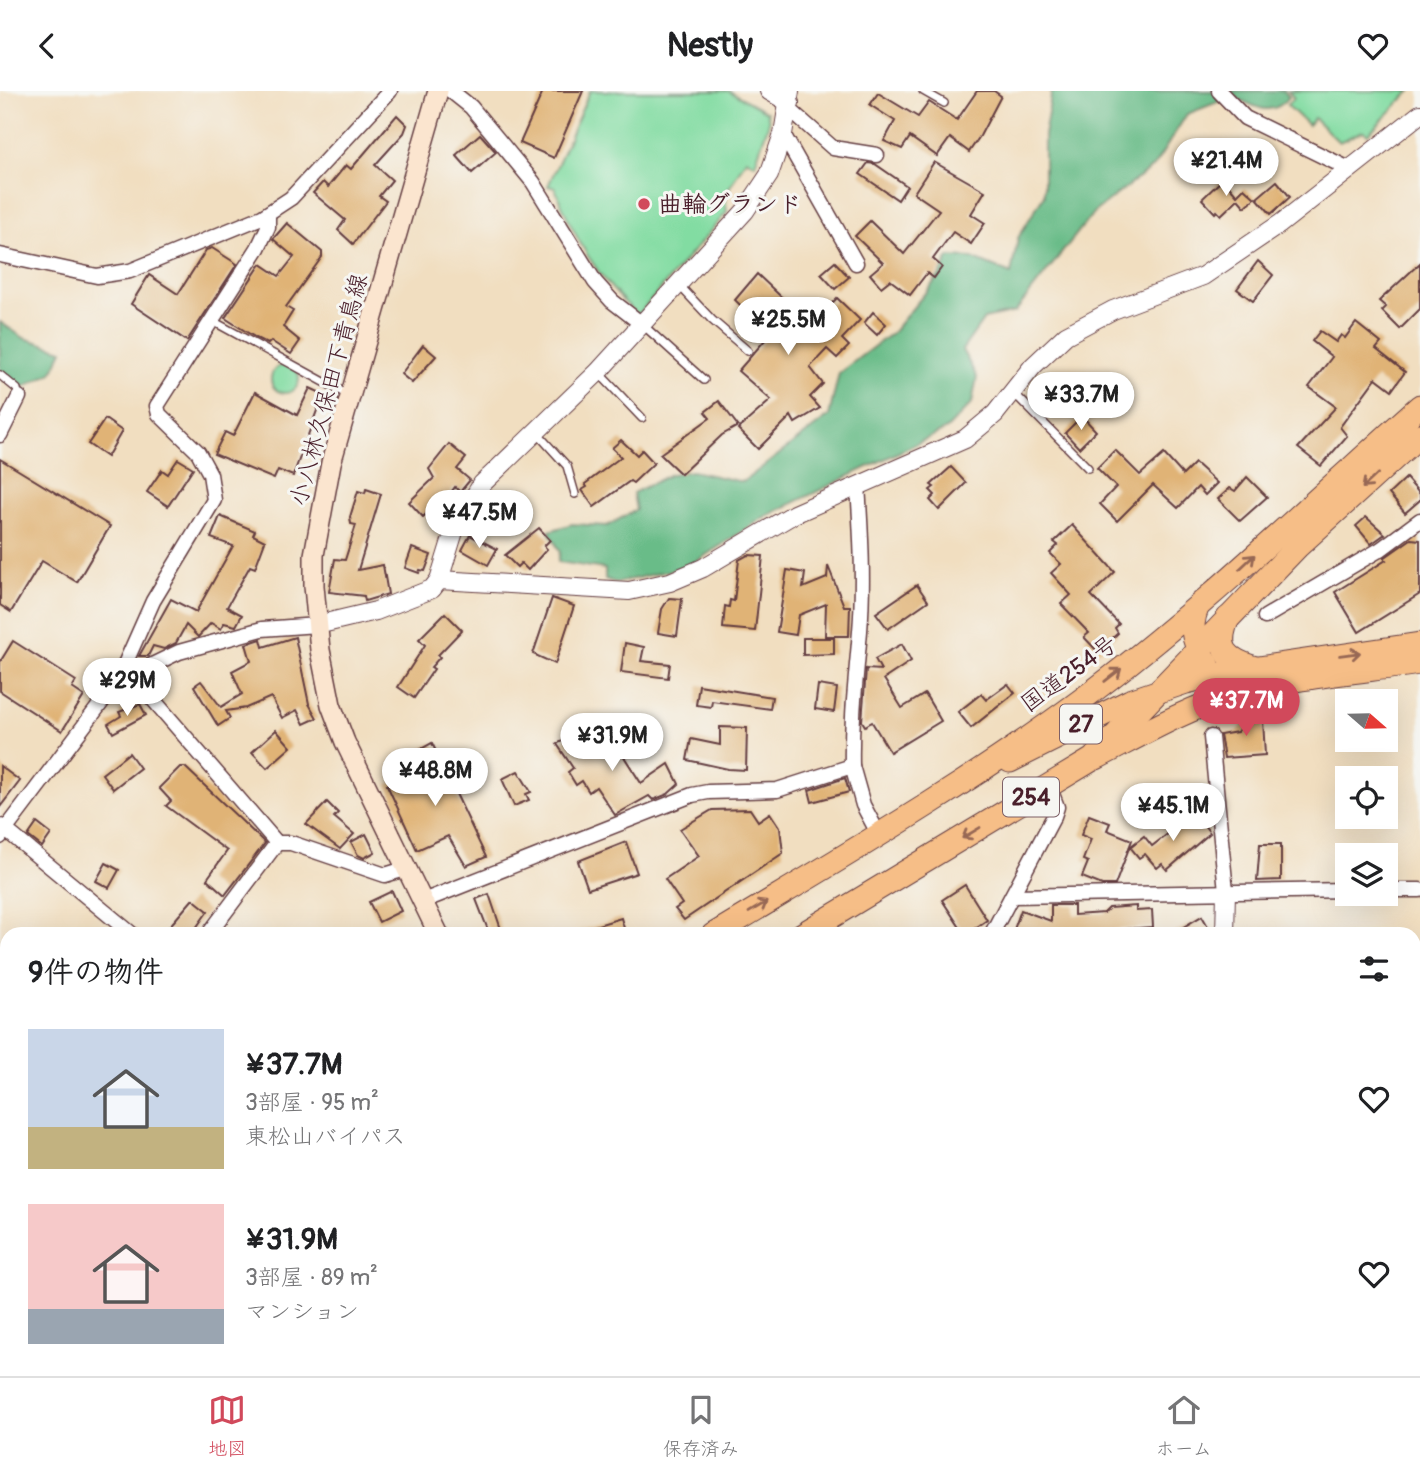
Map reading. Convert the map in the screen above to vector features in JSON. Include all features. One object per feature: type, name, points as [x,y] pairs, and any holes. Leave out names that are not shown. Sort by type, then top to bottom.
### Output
[{"type":"main road","name":"小八林久保田下青鳥線","points":[[435,927],[345,742],[331,705],[317,625],[314,555],[321,509],[350,396],[438,91]]},
{"type":"main road","name":"国道254号","points":[[726,927],[917,813],[1078,703],[1197,608],[1420,406]]},
{"type":"main road","name":"254","points":[[814,927],[1093,759],[1297,547],[1420,435]]},
{"type":"main road","points":[[1197,608],[1192,620],[1197,650],[1216,675]]},
{"type":"main road","points":[[1228,618],[1221,634],[1223,647],[1230,657],[1259,678]]},
{"type":"main road","name":"27","points":[[1093,759],[1259,678],[1420,644]]},
{"type":"main road","name":"27","points":[[917,813],[1041,744],[1162,689],[1216,675],[1259,678],[1420,663]]},
{"type":"street","points":[[0,255],[72,273],[97,276],[119,273],[268,214],[291,198],[390,91]]},
{"type":"street","points":[[451,91],[471,107],[533,182],[595,282],[612,301],[643,324]]},
{"type":"street","points":[[769,91],[790,101],[833,148],[877,155]]},
{"type":"street","points":[[1219,91],[1245,118],[1347,168]]},
{"type":"street","points":[[117,682],[179,652],[262,629],[317,625],[376,611],[432,589],[439,580],[448,543],[482,484],[598,372],[745,211],[769,175],[783,134],[790,101]]},
{"type":"street","points":[[439,580],[629,591],[670,582],[703,568],[794,514],[965,439],[995,414],[1033,366],[1066,335],[1113,310],[1203,276],[1280,224],[1347,168],[1397,134],[1420,114]]},
{"type":"street","points":[[783,134],[856,263]]},
{"type":"street","points":[[123,927],[2,831],[117,682],[153,601],[214,500],[210,474],[198,452],[159,414],[157,406],[266,234],[268,214]]},
{"type":"street","points":[[0,435],[19,397]]},
{"type":"street","points":[[858,485],[862,562],[860,630],[851,711],[852,766],[863,806],[879,835]]},
{"type":"street","points":[[1265,617],[1381,549],[1420,520]]},
{"type":"street","points":[[132,675],[277,843]]},
{"type":"street","points":[[1211,737],[1226,891],[1225,927]]},
{"type":"street","points":[[423,901],[692,795],[777,790],[852,766]]},
{"type":"street","points":[[995,927],[1057,807],[1049,786]]},
{"type":"street","points":[[214,927],[277,843],[291,842],[385,875],[405,869]]},
{"type":"street","points":[[1012,896],[1335,890]]},
{"type":"street","points":[[1398,890],[1420,890]]},
{"type":"lane","points":[[923,91],[944,103]]},
{"type":"lane","points":[[679,285],[748,351]]},
{"type":"lane","points":[[210,319],[350,396]]},
{"type":"lane","points":[[643,324],[704,380]]},
{"type":"lane","points":[[598,372],[642,418]]},
{"type":"lane","points":[[0,375],[17,389],[19,397]]},
{"type":"lane","points":[[1013,392],[1088,468]]},
{"type":"lane","points":[[536,432],[567,466],[575,494]]},
{"type":"green space","name":"曲輪グランド","points":[[590,91],[729,91],[767,112],[769,122],[755,164],[746,159],[725,195],[727,212],[638,315],[599,272],[579,241],[555,188],[548,186]]},
{"type":"green space","points":[[1052,91],[1284,91],[1289,97],[1276,108],[1262,109],[1233,96],[1187,114],[1154,166],[1094,212],[1015,312],[984,319],[962,350],[977,377],[972,403],[947,429],[766,516],[689,566],[616,583],[605,579],[605,569],[558,562],[560,552],[549,531],[572,524],[607,526],[636,510],[633,493],[671,474],[692,471],[743,482],[829,416],[839,373],[893,332],[940,275],[949,257],[972,258],[1011,274],[1018,238],[1044,195],[1044,135]]},
{"type":"green space","points":[[1288,91],[1411,91],[1368,134],[1363,131],[1339,142],[1314,118],[1308,125],[1287,105],[1294,98]]},
{"type":"green space","points":[[0,322],[24,338],[63,350],[52,373],[23,387],[0,370]]},
{"type":"green space","points":[[285,365],[295,369],[299,379],[295,389],[285,393],[275,389],[271,379],[275,369]]},
{"type":"building","points":[[543,91],[583,91],[554,158],[520,143]]},
{"type":"building","points":[[977,91],[994,91],[1001,96],[969,152],[950,138],[937,156],[910,137],[902,149],[884,141],[895,121],[870,105],[878,93],[918,117],[929,102],[957,120]]},
{"type":"building","points":[[397,115],[407,125],[404,133],[375,165],[392,180],[379,196],[386,201],[353,244],[338,230],[345,220],[313,193],[323,182],[328,187],[346,165],[351,169]]},
{"type":"building","points":[[480,134],[496,152],[472,173],[456,155]]},
{"type":"building","points":[[934,162],[985,191],[971,214],[985,223],[971,244],[953,232],[933,259],[942,267],[934,278],[927,273],[910,295],[890,280],[881,287],[870,274],[883,263],[855,236],[870,221],[904,254],[939,210],[914,193]]},
{"type":"building","points":[[868,163],[875,164],[907,186],[898,200],[860,174]]},
{"type":"building","points":[[1223,179],[1237,195],[1244,188],[1255,198],[1245,207],[1238,199],[1221,215],[1217,211],[1215,213],[1202,199]]},
{"type":"building","points":[[1277,181],[1290,197],[1271,214],[1257,198]]},
{"type":"building","points":[[287,223],[322,252],[322,257],[286,307],[293,311],[283,327],[300,341],[291,354],[271,341],[268,344],[256,338],[225,318],[261,264],[279,276],[294,257],[273,239]]},
{"type":"building","points":[[212,248],[237,264],[187,341],[131,304],[149,275],[178,294],[206,250]]},
{"type":"building","points":[[1258,261],[1273,275],[1253,301],[1237,289]]},
{"type":"building","points":[[835,262],[849,277],[835,289],[821,274]]},
{"type":"building","points":[[1420,263],[1420,309],[1400,329],[1382,311],[1386,307],[1379,301]]},
{"type":"building","points":[[757,274],[811,325],[837,298],[860,320],[842,339],[849,346],[837,358],[827,349],[810,367],[823,384],[810,397],[820,408],[795,423],[791,416],[758,449],[738,429],[771,400],[738,371],[766,339],[763,337],[768,332],[735,300]]},
{"type":"building","points":[[873,312],[886,324],[877,335],[864,323]]},
{"type":"building","points":[[1356,323],[1381,343],[1376,349],[1405,372],[1392,390],[1376,378],[1340,427],[1347,436],[1321,466],[1298,448],[1336,407],[1309,387],[1332,357],[1312,341],[1320,331],[1336,342],[1341,335],[1345,338]]},
{"type":"building","points":[[423,345],[436,356],[412,383],[401,374]]},
{"type":"building","points":[[310,388],[323,394],[293,476],[278,470],[274,479],[214,454],[225,432],[233,436],[255,392],[297,415]]},
{"type":"building","points":[[719,401],[738,426],[722,435],[681,474],[660,454],[710,418],[705,412]]},
{"type":"building","points":[[1082,416],[1096,431],[1079,448],[1065,433]]},
{"type":"building","points":[[105,419],[122,431],[107,457],[88,444]]},
{"type":"building","points":[[621,440],[637,455],[642,450],[654,463],[633,483],[630,481],[594,507],[582,490],[587,487],[585,484],[621,457],[612,448]]},
{"type":"building","points":[[449,444],[466,458],[457,469],[470,480],[460,492],[455,487],[446,499],[444,497],[423,517],[409,502],[434,478],[429,469]]},
{"type":"building","points":[[1115,450],[1140,475],[1164,454],[1183,475],[1195,463],[1217,483],[1205,495],[1198,487],[1178,508],[1153,485],[1117,521],[1100,504],[1116,487],[1097,468]]},
{"type":"building","points":[[0,459],[110,526],[77,582],[42,561],[11,612],[0,605]]},
{"type":"building","points":[[178,459],[193,468],[168,506],[147,492],[162,470],[168,474]]},
{"type":"building","points":[[951,467],[966,483],[939,510],[930,500],[935,495],[930,490],[934,487],[931,485]]},
{"type":"building","points":[[1247,477],[1267,497],[1240,521],[1218,499],[1230,488],[1235,491]]},
{"type":"building","points":[[1406,478],[1420,494],[1420,500],[1405,513],[1389,494]]},
{"type":"building","points":[[366,489],[381,494],[358,570],[383,565],[388,594],[365,601],[364,596],[329,592],[335,559],[345,560],[356,525],[351,524],[350,517],[358,491],[365,493]]},
{"type":"building","points":[[220,516],[255,531],[253,535],[265,541],[255,568],[250,566],[227,607],[242,615],[236,626],[224,623],[221,629],[211,623],[198,637],[186,625],[176,643],[164,649],[153,646],[148,656],[139,656],[171,599],[196,612],[233,546],[211,538]]},
{"type":"building","points":[[1366,517],[1385,534],[1371,544],[1356,526]]},
{"type":"building","points":[[1072,525],[1115,572],[1091,595],[1119,624],[1115,628],[1118,633],[1098,652],[1084,637],[1089,633],[1061,604],[1071,595],[1051,573],[1061,564],[1050,553],[1058,545],[1054,542]]},
{"type":"building","points":[[539,528],[550,540],[544,546],[547,549],[528,570],[521,563],[517,567],[505,555]]},
{"type":"building","points":[[470,535],[497,549],[488,565],[462,550]]},
{"type":"building","points":[[1411,539],[1420,540],[1420,594],[1359,632],[1335,592],[1386,560],[1384,558]]},
{"type":"building","points":[[412,548],[431,555],[425,571],[420,570],[419,573],[405,568]]},
{"type":"building","points":[[748,555],[763,556],[755,631],[723,628],[725,606],[729,607],[730,600],[734,601],[739,560]]},
{"type":"building","points":[[828,566],[844,606],[850,606],[849,636],[825,636],[826,604],[799,615],[796,635],[777,632],[787,570],[805,573],[803,588],[827,578]]},
{"type":"building","points":[[917,585],[928,601],[888,629],[876,613]]},
{"type":"building","points":[[552,598],[574,606],[555,664],[533,654]]},
{"type":"building","points":[[669,598],[682,599],[677,636],[658,633],[662,609]]},
{"type":"building","points":[[445,613],[462,630],[438,655],[440,657],[431,667],[434,669],[414,698],[398,687],[425,645],[419,639]]},
{"type":"building","points":[[295,637],[309,704],[317,718],[304,724],[297,710],[282,718],[271,697],[246,708],[226,711],[230,718],[218,726],[194,686],[201,681],[221,707],[242,694],[232,671],[251,661],[246,644],[261,639],[263,647]]},
{"type":"building","points":[[803,638],[834,638],[834,654],[803,655]]},
{"type":"building","points":[[13,641],[76,681],[72,688],[84,696],[62,731],[0,691],[0,662]]},
{"type":"building","points":[[625,643],[644,647],[641,661],[670,664],[668,678],[621,672]]},
{"type":"building","points":[[902,644],[911,661],[884,679],[902,708],[925,694],[941,721],[890,752],[872,722],[865,726],[862,721],[866,669],[881,670],[875,659]]},
{"type":"building","points":[[1008,684],[1015,693],[971,728],[958,712],[981,694],[986,700]]},
{"type":"building","points":[[699,685],[772,697],[770,709],[712,701],[711,707],[696,705]]},
{"type":"building","points":[[818,685],[837,688],[834,712],[815,709]]},
{"type":"building","points":[[1262,703],[1265,755],[1224,758],[1220,735],[1237,732]]},
{"type":"building","points":[[140,704],[146,715],[113,733],[108,724],[121,716],[119,712]]},
{"type":"building","points":[[588,726],[610,760],[621,752],[641,783],[669,764],[679,784],[668,794],[653,800],[649,796],[615,815],[596,787],[589,792],[582,781],[576,785],[568,772],[573,768],[557,744]]},
{"type":"building","points":[[720,727],[747,728],[746,770],[687,760],[691,739],[720,745]]},
{"type":"building","points":[[276,730],[291,747],[267,768],[252,752]]},
{"type":"building","points":[[432,743],[486,857],[466,866],[448,836],[417,850],[387,785],[423,767],[416,752]]},
{"type":"building","points":[[129,753],[140,768],[113,789],[102,774]]},
{"type":"building","points":[[0,766],[20,781],[0,807]]},
{"type":"building","points":[[180,767],[185,767],[265,843],[225,895],[207,879],[227,851],[166,806],[171,801],[159,788]]},
{"type":"building","points":[[518,771],[531,792],[526,794],[529,800],[514,806],[502,779]]},
{"type":"building","points":[[845,778],[849,792],[812,802],[809,790]]},
{"type":"building","points":[[327,802],[338,813],[334,817],[354,834],[340,849],[306,824]]},
{"type":"building","points":[[750,809],[758,821],[770,813],[780,828],[783,853],[684,920],[675,909],[682,904],[665,879],[699,856],[680,829],[712,810]]},
{"type":"building","points":[[1195,813],[1210,833],[1167,870],[1162,864],[1157,868],[1145,854],[1139,858],[1130,847],[1144,836],[1152,846]]},
{"type":"building","points":[[1089,815],[1110,823],[1107,830],[1132,840],[1115,885],[1102,885],[1082,877],[1088,862],[1083,860],[1091,839],[1081,835]]},
{"type":"building","points":[[37,823],[51,834],[42,847],[28,836]]},
{"type":"building","points":[[366,834],[375,852],[364,858],[358,855],[351,842]]},
{"type":"building","points":[[626,842],[637,873],[588,889],[578,861]]},
{"type":"building","points":[[1260,844],[1281,844],[1281,880],[1257,881]]},
{"type":"building","points":[[106,863],[119,870],[109,888],[96,881]]},
{"type":"building","points":[[965,885],[987,920],[977,927],[960,927],[942,900]]},
{"type":"building","points":[[392,891],[401,911],[379,922],[369,902]]},
{"type":"building","points":[[489,894],[500,927],[487,927],[476,899]]},
{"type":"building","points":[[193,899],[208,911],[197,927],[169,927]]},
{"type":"building","points":[[1051,905],[1074,905],[1074,915],[1104,913],[1109,908],[1136,906],[1136,911],[1152,910],[1153,927],[1015,927],[1021,910],[1051,921]]},
{"type":"building","points":[[1202,916],[1208,927],[1183,927]]},
{"type":"building","points":[[621,918],[624,927],[591,927]]},
{"type":"place","name":"曲輪グランド","points":[[644,204]]}]
